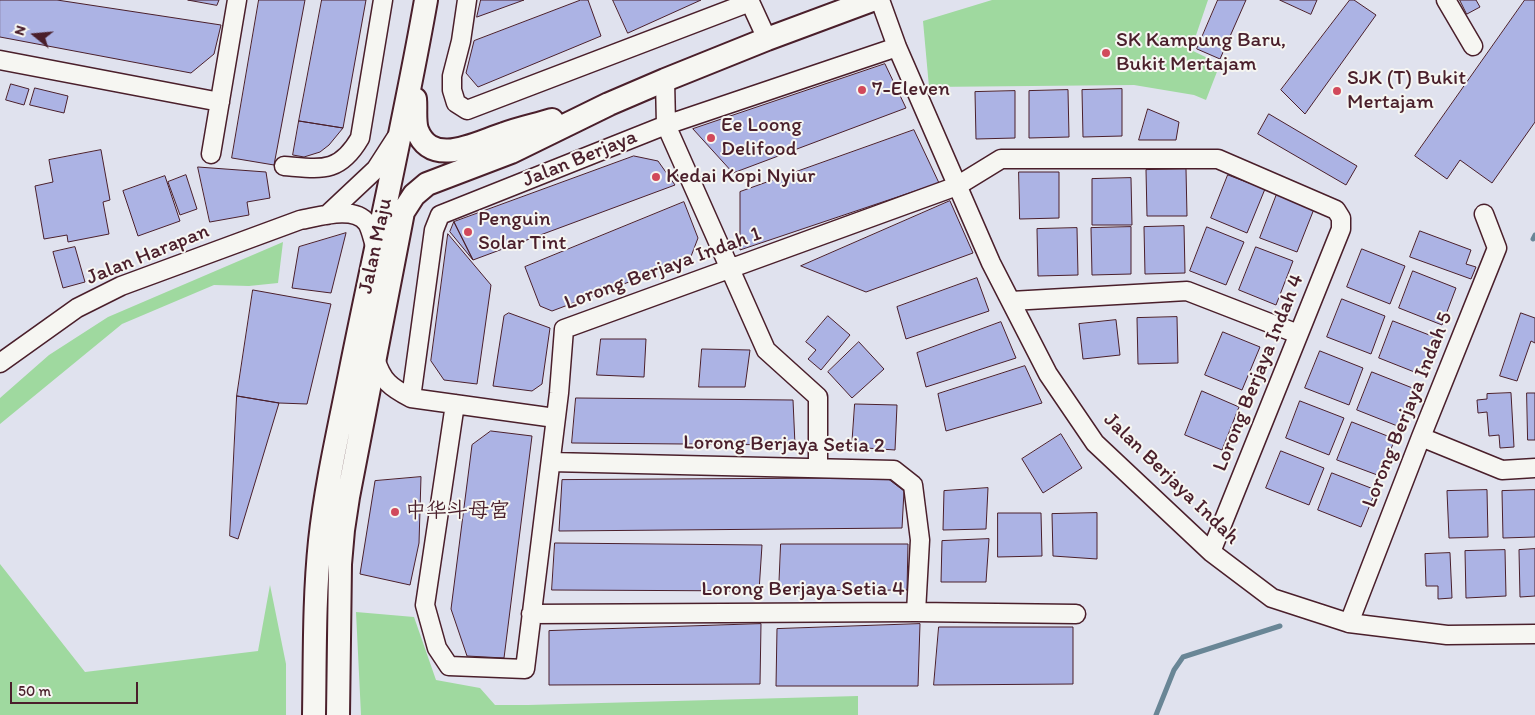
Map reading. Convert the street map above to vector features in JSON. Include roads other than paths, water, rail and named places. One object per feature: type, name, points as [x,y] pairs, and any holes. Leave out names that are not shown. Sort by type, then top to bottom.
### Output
[{"type":"main road","name":"Jalan Maju","points":[[337,495],[376,249],[414,69],[426,0]]},
{"type":"main road","name":"Jalan Berjaya","points":[[414,195],[427,184],[511,152],[608,104],[767,39],[872,0]]},
{"type":"main road","points":[[414,69],[416,129],[426,144],[441,151],[462,150],[504,134],[608,104]]},
{"type":"main road","name":"Jalan Maju","points":[[337,495],[375,358],[403,212],[414,195]]},
{"type":"main road","points":[[314,715],[317,585],[320,542],[337,495]]},
{"type":"main road","points":[[337,495],[340,564],[338,715]]},
{"type":"street","points":[[211,154],[237,0]]},
{"type":"street","points":[[284,166],[317,168],[336,164],[351,154],[360,138],[383,0]]},
{"type":"street","points":[[467,0],[461,41],[452,76],[452,90],[456,103],[467,110],[750,2],[767,39]]},
{"type":"street","name":"Jalan Berjaya Indah","points":[[880,0],[897,47],[991,263],[1048,374],[1095,443],[1211,552],[1272,598],[1349,623],[1447,635],[1535,634]]},
{"type":"street","points":[[1446,0],[1472,46]]},
{"type":"street","name":"Jalan Berjaya","points":[[411,398],[434,230],[440,215],[666,125],[897,47]]},
{"type":"street","points":[[0,60],[220,102]]},
{"type":"street","points":[[665,80],[666,125],[766,350],[818,397],[818,468]]},
{"type":"street","points":[[327,215],[376,169],[399,134]]},
{"type":"street","name":"Lorong Berjaya Indah 1","points":[[455,404],[425,605],[438,648],[449,666],[525,668],[551,462],[564,329],[957,186],[1001,159],[1218,159],[1336,210]]},
{"type":"street","name":"Lorong Berjaya Indah 4","points":[[1211,552],[1342,229],[1341,218],[1336,210]]},
{"type":"street","name":"Jalan Harapan","points":[[0,363],[77,308],[122,286],[300,220],[353,213],[367,222],[376,249]]},
{"type":"street","name":"Lorong Berjaya Indah 5","points":[[1349,623],[1497,248],[1484,214]]},
{"type":"street","points":[[1011,301],[1187,291],[1298,334]]},
{"type":"street","points":[[375,358],[380,374],[386,381],[395,390],[411,398],[555,418]]},
{"type":"street","points":[[1421,437],[1502,470],[1535,468]]},
{"type":"street","name":"Lorong Berjaya Setia 2","points":[[551,462],[894,470],[913,485],[920,540],[916,612]]},
{"type":"street","name":"Lorong Berjaya Setia 4","points":[[531,614],[916,612],[1076,614]]},
{"type":"waterway","points":[[1533,239],[1535,235]]},
{"type":"waterway","points":[[1156,715],[1174,670],[1183,657],[1280,626]]},
{"type":"place","name":"SK Kampung Baru, Bukit Mertajam","points":[[1106,53]]},
{"type":"place","name":"7-Eleven","points":[[862,90]]},
{"type":"place","name":"SJK (T) Bukit Mertajam","points":[[1337,91]]},
{"type":"place","name":"Ee Loong Delifood","points":[[711,138]]},
{"type":"place","name":"Kedai Kopi Nyiur","points":[[656,177]]},
{"type":"place","name":"Penguin Solar Tint","points":[[468,232]]},
{"type":"place","name":"中华斗母宫","points":[[395,512]]}]
